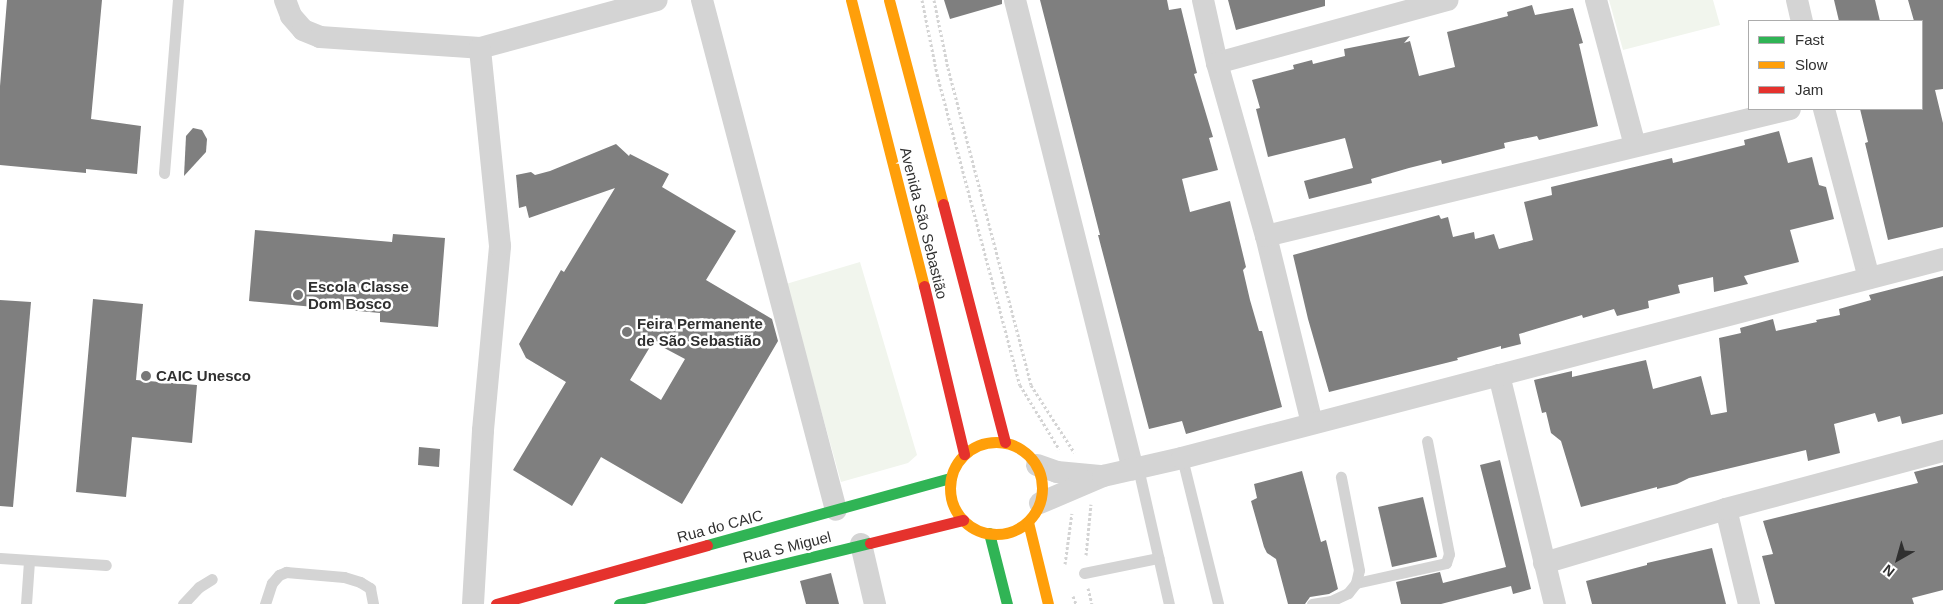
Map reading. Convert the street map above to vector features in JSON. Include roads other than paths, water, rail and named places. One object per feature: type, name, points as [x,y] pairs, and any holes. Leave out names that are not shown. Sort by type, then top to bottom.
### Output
[{"type":"main road","name":"Avenida São Sebastião","points":[[851,0],[914,243],[964,454]]},
{"type":"main road","name":"Avenida São Sebastião","points":[[889,0],[1005,442]]},
{"type":"main road","points":[[1005,442],[1024,450],[1037,465],[1042,484],[1040,503],[1028,522],[1009,532],[989,533],[975,528],[963,520],[952,500],[951,478],[956,465],[964,454],[983,443],[1005,442]]},
{"type":"main road","name":"Rua do CAIC","points":[[496,604],[951,478]]},
{"type":"main road","name":"Rua S Miguel","points":[[619,604],[963,520]]},
{"type":"main road","points":[[1028,522],[1048,604]]},
{"type":"main road","points":[[989,533],[1007,604]]},
{"type":"street","points":[[285,0],[291,16],[303,30],[320,37],[480,48],[657,0]]},
{"type":"street","points":[[702,0],[836,510]]},
{"type":"street","points":[[1015,0],[1136,469]]},
{"type":"street","points":[[1203,0],[1217,63],[1266,236],[1312,423]]},
{"type":"street","points":[[1217,63],[1448,0]]},
{"type":"street","points":[[1596,0],[1634,146]]},
{"type":"street","points":[[1797,0],[1802,20]]},
{"type":"street","points":[[473,604],[483,430],[500,246],[480,48]]},
{"type":"street","points":[[1266,236],[1786,110]]},
{"type":"street","points":[[1824,110],[1869,278]]},
{"type":"street","points":[[1040,503],[1088,479],[1182,458],[1943,259]]},
{"type":"street","points":[[1498,375],[1555,604]]},
{"type":"street","points":[[1544,563],[1726,509],[1943,451]]},
{"type":"street","points":[[1037,465],[1088,479]]},
{"type":"street","points":[[1726,509],[1749,604]]},
{"type":"street","points":[[861,544],[876,604]]},
{"type":"lane","points":[[164,173],[178,0]]},
{"type":"lane","points":[[1356,584],[1446,563],[1450,554],[1427,441]]},
{"type":"lane","points":[[1182,458],[1218,604]]},
{"type":"lane","points":[[1136,469],[1169,604]]},
{"type":"lane","points":[[1312,604],[1331,601],[1348,593],[1356,584],[1359,570],[1341,478]]},
{"type":"lane","points":[[0,558],[106,565]]},
{"type":"lane","points":[[1084,573],[1158,558]]},
{"type":"lane","points":[[26,604],[29,561]]},
{"type":"lane","points":[[265,604],[272,583],[279,575],[286,572],[344,577],[360,582],[370,588],[373,604]]},
{"type":"lane","points":[[183,604],[199,587],[212,579]]},
{"type":"place","name":"Escola Classe Dom Bosco","points":[[298,295]]},
{"type":"place","name":"Feira Permanente de São Sebastião","points":[[627,332]]},
{"type":"place","name":"CAIC Unesco","points":[[146,376]]}]
